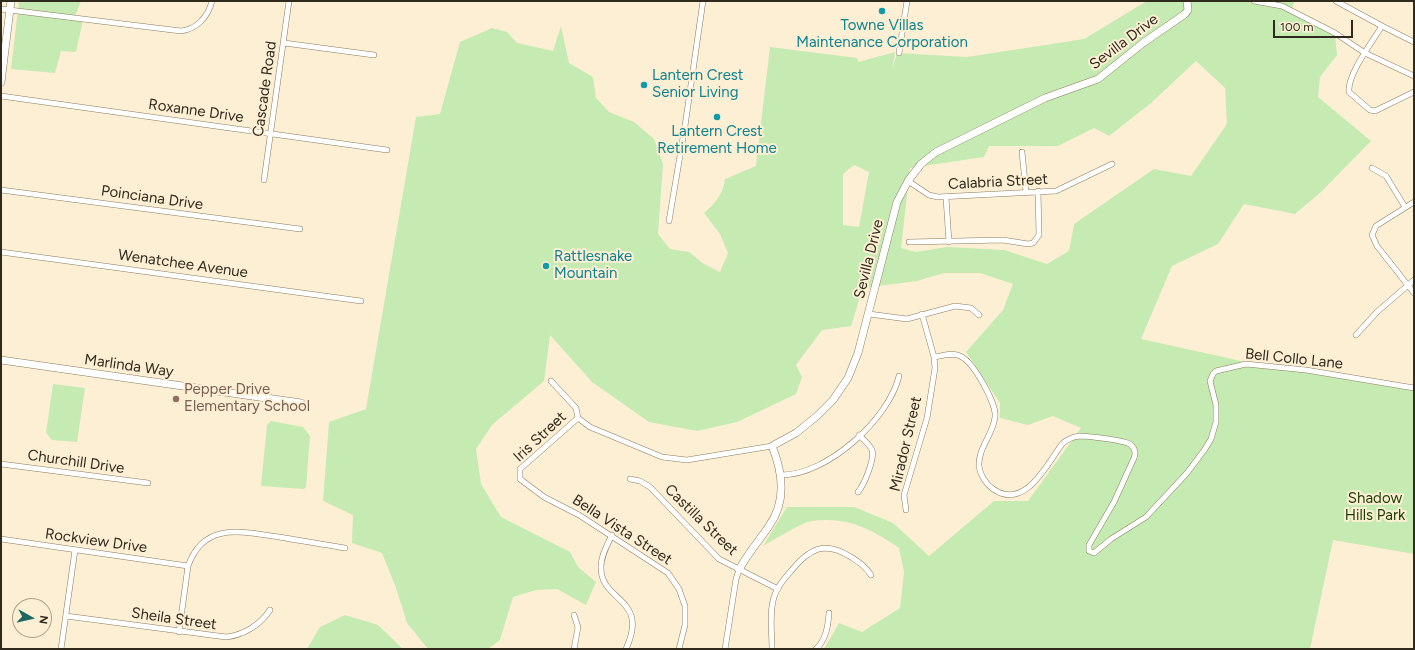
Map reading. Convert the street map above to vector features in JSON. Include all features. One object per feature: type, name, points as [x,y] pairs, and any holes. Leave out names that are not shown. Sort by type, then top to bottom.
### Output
[{"type":"street","points":[[1,82],[11,1]]},
{"type":"street","points":[[1,9],[176,31],[190,29],[201,20],[207,13],[212,1]]},
{"type":"street","name":"Cascade Road","points":[[264,180],[289,1]]},
{"type":"street","points":[[669,221],[685,126],[703,1]]},
{"type":"street","points":[[899,53],[907,1]]},
{"type":"street","name":"Sevilla Drive","points":[[578,418],[590,427],[662,457],[687,460],[772,446],[796,433],[833,400],[848,378],[858,353],[869,314],[897,202],[908,181],[921,164],[936,152],[1045,98],[1098,79],[1143,43],[1185,14],[1188,10],[1186,1]]},
{"type":"street","points":[[1254,1],[1282,6],[1335,33],[1365,53],[1414,76]]},
{"type":"street","points":[[1336,1],[1414,42]]},
{"type":"street","points":[[1382,26],[1365,53],[1348,85],[1349,92],[1370,110],[1375,111],[1414,92]]},
{"type":"street","points":[[284,43],[374,55]]},
{"type":"street","name":"Roxanne Drive","points":[[1,96],[387,150]]},
{"type":"street","points":[[1022,152],[1026,192]]},
{"type":"street","name":"Calabria Street","points":[[908,181],[929,195],[946,198],[1056,191],[1112,164]]},
{"type":"street","points":[[1372,168],[1386,176],[1405,207]]},
{"type":"street","name":"Poinciana Drive","points":[[1,190],[300,229]]},
{"type":"street","points":[[909,242],[1003,240],[1028,244],[1033,243],[1039,235],[1038,191]]},
{"type":"street","points":[[946,198],[949,242]]},
{"type":"street","points":[[1414,202],[1376,226],[1372,235],[1377,246],[1414,293]]},
{"type":"street","name":"Wenatchee Avenue","points":[[1,252],[361,301]]},
{"type":"street","points":[[1356,335],[1377,312],[1414,280]]},
{"type":"street","points":[[869,314],[907,319],[950,306],[960,306],[971,308],[979,315]]},
{"type":"street","name":"Mirador Street","points":[[906,510],[904,495],[927,418],[935,368],[934,357],[922,314]]},
{"type":"street","name":"Bell Collo Lane","points":[[934,357],[955,354],[966,359],[990,397],[995,416],[982,447],[979,467],[988,484],[994,490],[1014,494],[1028,489],[1062,444],[1072,438],[1081,436],[1125,442],[1134,449],[1134,458],[1114,502],[1089,546],[1089,551],[1092,553],[1098,552],[1111,539],[1146,517],[1187,473],[1205,449],[1211,439],[1216,422],[1216,405],[1210,381],[1216,371],[1246,364],[1306,370],[1414,388]]},
{"type":"street","name":"Marlinda Way","points":[[1,360],[301,403]]},
{"type":"street","points":[[782,475],[790,475],[818,465],[845,448],[885,406],[896,388],[899,376]]},
{"type":"street","points":[[551,381],[576,408],[578,418]]},
{"type":"street","name":"Iris Street","points":[[519,474],[520,469],[578,418]]},
{"type":"street","points":[[858,492],[864,485],[872,457],[872,449],[859,435]]},
{"type":"street","points":[[725,649],[736,579],[739,570],[776,514],[782,494],[782,475],[772,446]]},
{"type":"street","name":"Churchill Drive","points":[[1,464],[148,483]]},
{"type":"street","name":"Bella Vista Street","points":[[519,474],[520,479],[544,497],[579,515],[664,569],[676,583],[683,600],[685,625],[679,649]]},
{"type":"street","name":"Castilla Street","points":[[630,479],[640,481],[650,487],[719,559],[778,589]]},
{"type":"street","points":[[179,632],[188,566],[192,556],[204,543],[214,537],[231,531],[345,548]]},
{"type":"street","points":[[612,535],[602,557],[600,568],[607,586],[624,602],[632,615],[633,633],[626,649]]},
{"type":"street","name":"Rockview Drive","points":[[1,539],[188,566]]},
{"type":"street","points":[[772,649],[771,612],[774,597],[778,589],[802,558],[810,552],[820,549],[835,549],[845,553],[865,566],[871,575]]},
{"type":"street","points":[[61,649],[75,550]]},
{"type":"street","name":"Sheila Street","points":[[66,616],[217,637],[235,636],[252,628],[270,610]]},
{"type":"street","points":[[816,649],[828,628],[829,613]]},
{"type":"street","points":[[574,615],[578,627],[574,649]]},
{"type":"green space","points":[[19,1],[81,1],[74,19],[83,20],[76,52],[61,51],[55,73],[11,69]]},
{"type":"green space","name":"Shadow Hills Park","points":[[1147,1],[1294,1],[1292,11],[1335,33],[1337,55],[1320,77],[1318,97],[1371,141],[1321,192],[1295,214],[1244,204],[1218,244],[1172,266],[1141,339],[1255,364],[1414,391],[1414,554],[1333,540],[1310,649],[824,649],[839,623],[862,632],[900,608],[904,572],[899,548],[869,530],[847,522],[836,520],[807,522],[763,546],[787,507],[854,507],[893,523],[929,556],[994,501],[1028,501],[1081,428],[1053,416],[1028,425],[1000,418],[1000,403],[966,352],[1003,310],[1013,284],[980,273],[944,273],[917,281],[863,288],[851,326],[822,330],[796,365],[802,377],[796,394],[737,422],[697,431],[649,422],[592,382],[550,335],[544,381],[492,425],[476,449],[481,484],[501,517],[570,552],[578,567],[596,582],[586,605],[557,589],[536,590],[513,597],[500,640],[488,649],[428,649],[407,623],[396,588],[382,553],[352,543],[353,515],[323,501],[329,422],[366,409],[416,117],[440,114],[460,42],[492,28],[507,32],[517,43],[553,51],[561,26],[569,63],[593,77],[596,98],[609,112],[634,122],[654,139],[663,164],[658,234],[670,249],[689,252],[704,264],[720,272],[728,253],[720,234],[704,213],[718,198],[725,179],[756,166],[770,47],[857,58],[858,62],[895,52],[892,70],[897,53],[967,57],[1084,39]],"holes":[[[1196,61],[1225,88],[1227,124],[1191,176],[1154,169],[1074,224],[1069,251],[1047,264],[1004,250],[947,247],[916,252],[901,248],[910,168],[984,157],[989,146],[1058,146],[1094,128],[1109,136],[1151,103]],[[854,165],[869,172],[859,227],[843,225],[843,174]]]},
{"type":"green space","points":[[53,384],[85,388],[77,442],[52,440],[46,433]]},
{"type":"green space","points":[[271,421],[303,427],[310,436],[306,487],[304,489],[261,486],[267,425]]},
{"type":"green space","points":[[345,615],[378,625],[403,649],[307,649],[320,627]]},
{"type":"place","name":"Towne Villas Maintenance Corporation","points":[[882,11]]},
{"type":"place","name":"Lantern Crest Senior Living","points":[[644,85]]},
{"type":"place","name":"Lantern Crest Retirement Home","points":[[717,117]]},
{"type":"place","name":"Rattlesnake Mountain","points":[[546,266]]},
{"type":"place","name":"Pepper Drive Elementary School","points":[[176,399]]}]
